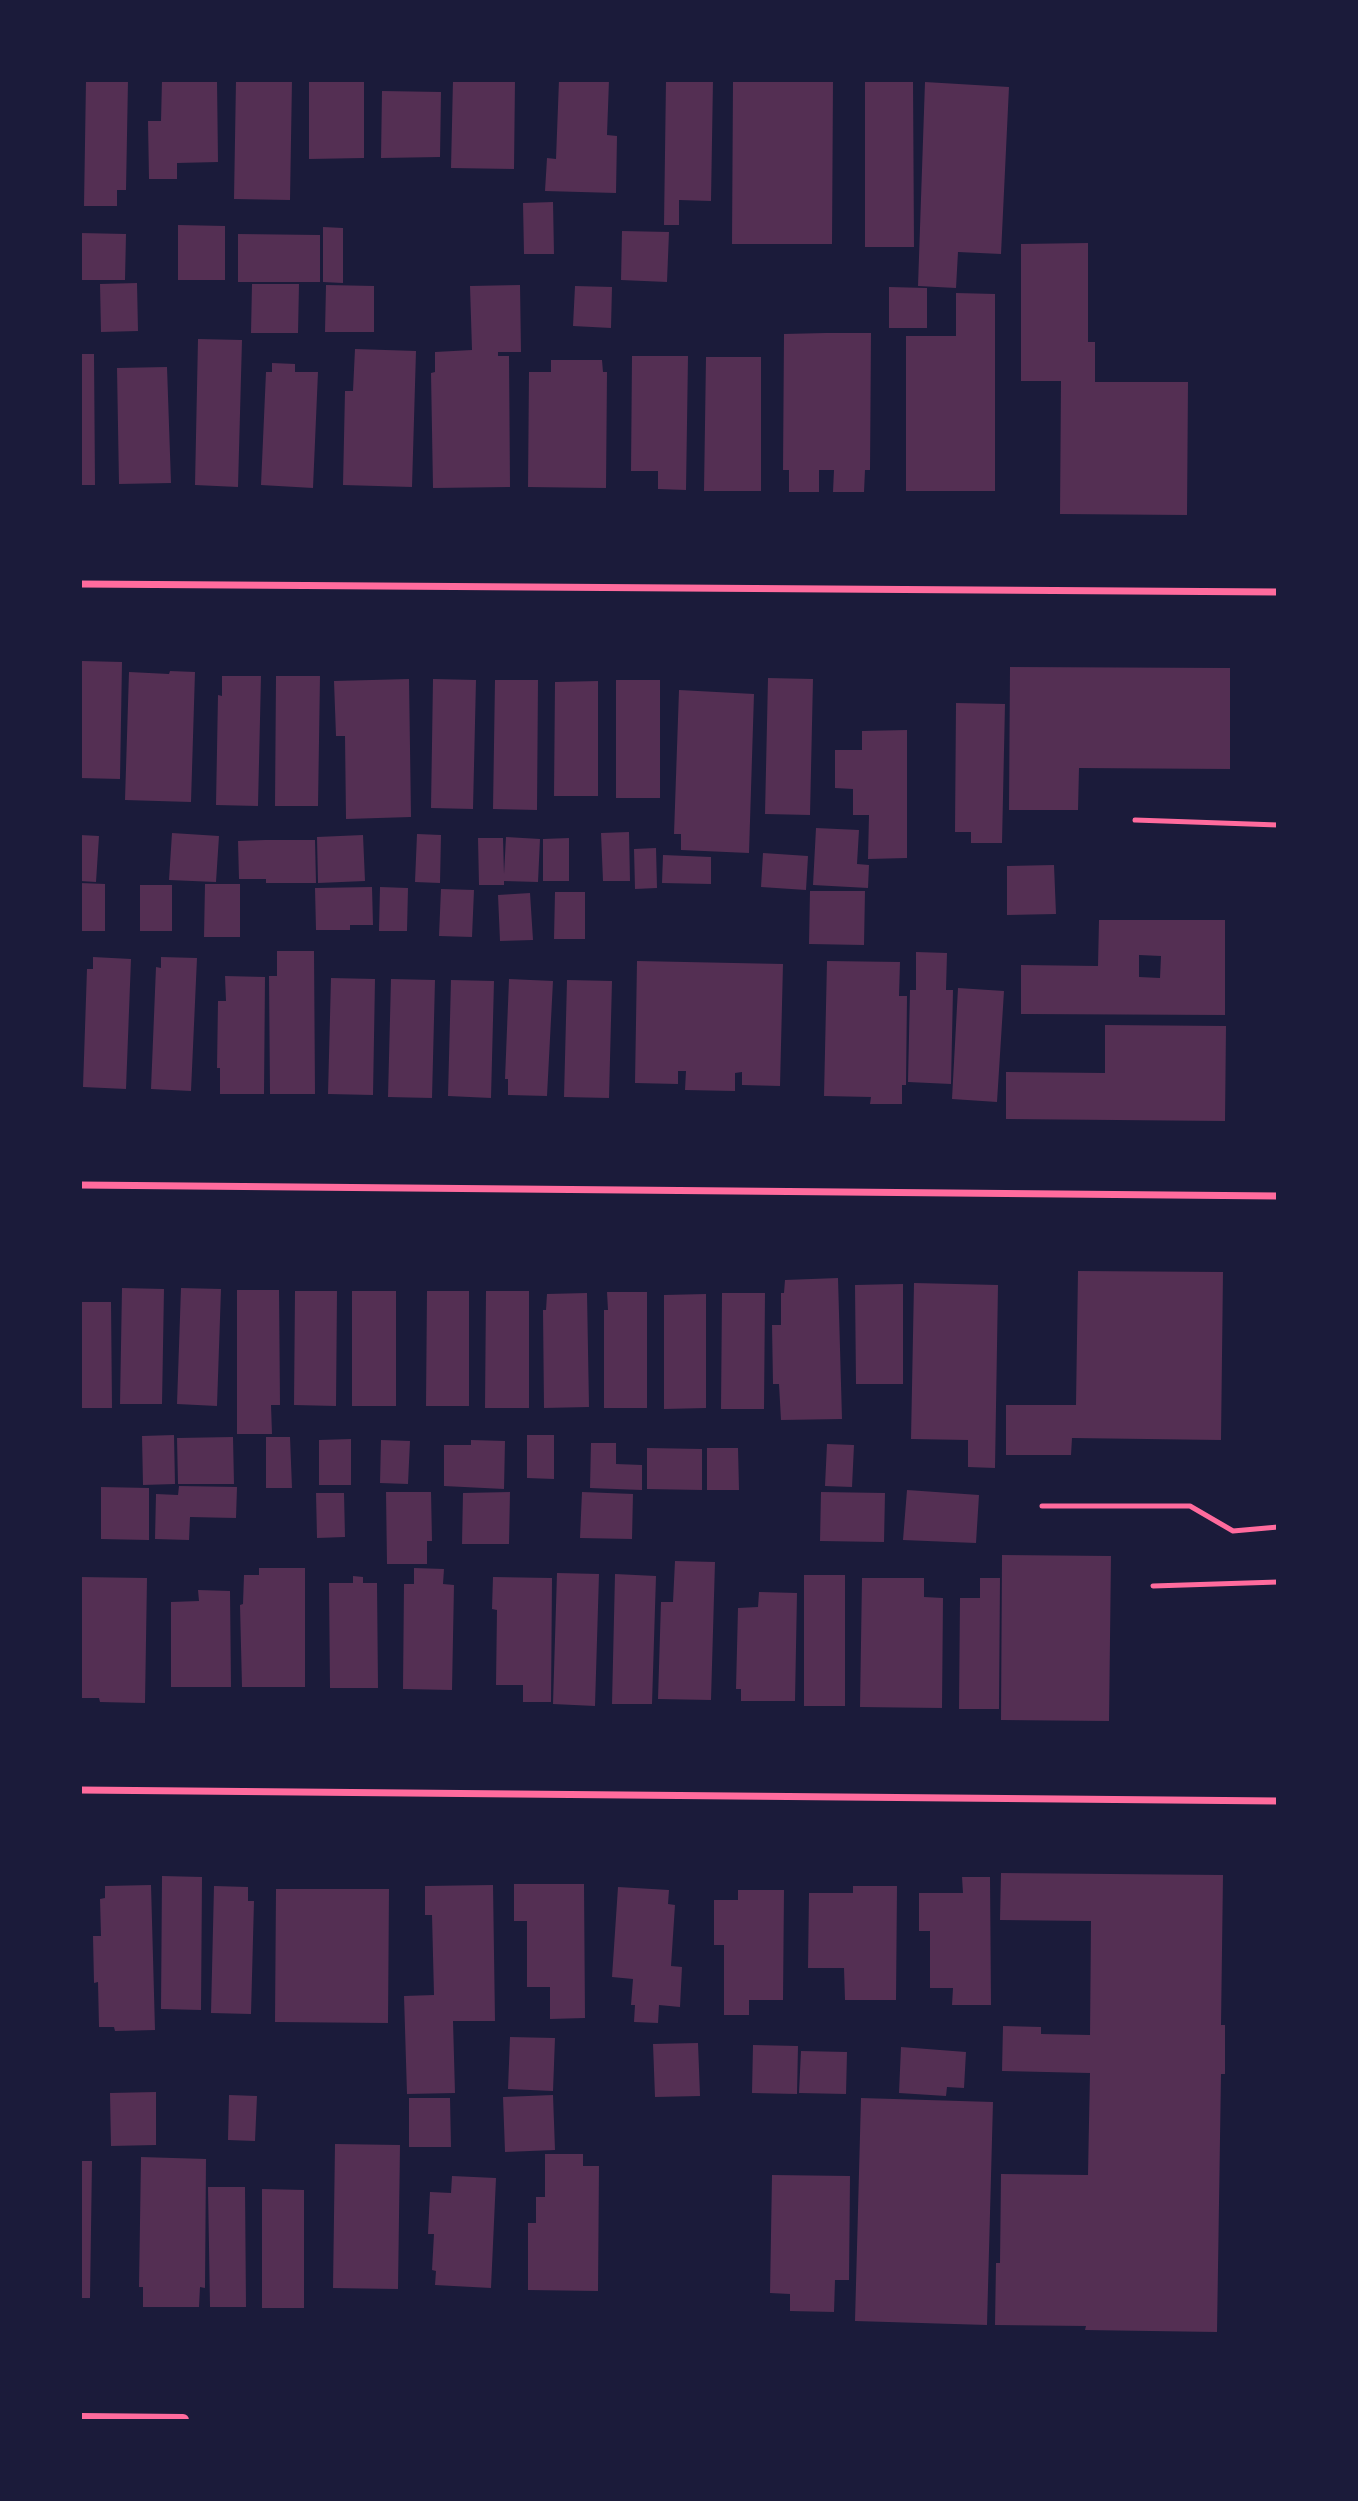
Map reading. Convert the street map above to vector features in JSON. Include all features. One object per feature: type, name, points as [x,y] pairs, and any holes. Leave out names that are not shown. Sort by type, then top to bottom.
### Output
[{"type":"street","points":[[80,584],[1278,592]]},
{"type":"street","points":[[80,1185],[1278,1196]]},
{"type":"street","points":[[80,1790],[1278,1801]]},
{"type":"street","points":[[80,2419],[183,2420]]},
{"type":"lane","points":[[1135,820],[1278,825]]},
{"type":"lane","points":[[1042,1506],[1190,1506],[1233,1531],[1278,1527]]},
{"type":"lane","points":[[1153,1586],[1278,1582]]},
{"type":"building","points":[[86,80],[128,80],[126,190],[117,190],[117,206],[84,206]]},
{"type":"building","points":[[162,80],[217,80],[218,162],[177,163],[177,179],[149,179],[148,121],[161,121]]},
{"type":"building","points":[[236,80],[292,80],[290,200],[234,199]]},
{"type":"building","points":[[309,80],[364,80],[364,158],[309,159]]},
{"type":"building","points":[[453,80],[515,80],[514,169],[451,168]]},
{"type":"building","points":[[559,80],[609,80],[607,135],[617,136],[616,193],[545,191],[547,158],[556,159]]},
{"type":"building","points":[[666,80],[713,80],[711,201],[679,200],[679,225],[664,225]]},
{"type":"building","points":[[733,80],[833,80],[832,244],[732,244]]},
{"type":"building","points":[[865,80],[913,80],[914,247],[865,247]]},
{"type":"building","points":[[925,82],[1009,87],[1001,254],[958,252],[956,288],[918,286]]},
{"type":"building","points":[[382,91],[441,92],[440,157],[381,158]]},
{"type":"building","points":[[553,202],[554,254],[524,254],[523,203]]},
{"type":"building","points":[[178,225],[225,226],[225,280],[178,280]]},
{"type":"building","points":[[323,227],[343,228],[343,283],[323,282]]},
{"type":"building","points":[[622,231],[669,232],[667,282],[621,280]]},
{"type":"building","points":[[80,233],[126,234],[125,280],[80,280]]},
{"type":"building","points":[[238,234],[320,235],[320,282],[238,282]]},
{"type":"building","points":[[1088,243],[1088,342],[1095,342],[1095,382],[1188,382],[1187,515],[1060,514],[1061,381],[1021,381],[1021,244]]},
{"type":"building","points":[[137,283],[138,331],[101,332],[100,284]]},
{"type":"building","points":[[252,284],[299,284],[298,333],[251,333]]},
{"type":"building","points":[[326,285],[374,286],[374,332],[325,332]]},
{"type":"building","points":[[520,285],[521,352],[498,352],[498,356],[509,356],[510,487],[433,488],[431,373],[435,372],[435,352],[472,350],[470,286]]},
{"type":"building","points":[[575,286],[612,287],[611,328],[573,326]]},
{"type":"building","points":[[889,287],[927,288],[927,328],[889,328]]},
{"type":"building","points":[[956,293],[995,294],[995,491],[906,491],[906,336],[956,336]]},
{"type":"building","points":[[871,333],[870,470],[865,470],[864,492],[833,492],[834,470],[819,470],[819,492],[789,492],[789,470],[783,470],[784,334]]},
{"type":"building","points":[[198,339],[242,340],[238,487],[195,485]]},
{"type":"building","points":[[355,349],[416,351],[412,487],[343,485],[345,391],[353,391]]},
{"type":"building","points":[[80,354],[94,354],[95,485],[80,485]]},
{"type":"building","points":[[632,356],[688,356],[686,490],[658,489],[658,471],[631,471]]},
{"type":"building","points":[[706,357],[761,357],[761,491],[704,491]]},
{"type":"building","points":[[551,360],[602,360],[603,372],[607,372],[606,488],[528,487],[529,372],[551,372]]},
{"type":"building","points":[[272,363],[295,364],[295,372],[318,372],[313,488],[261,485],[266,372],[272,372]]},
{"type":"building","points":[[167,367],[171,483],[119,484],[117,368]]},
{"type":"building","points":[[82,661],[122,662],[120,779],[80,778]]},
{"type":"building","points":[[1010,667],[1230,668],[1230,769],[1079,768],[1078,810],[1009,810]]},
{"type":"building","points":[[170,671],[195,672],[191,802],[125,800],[129,672],[169,674]]},
{"type":"building","points":[[222,676],[261,676],[258,806],[216,805],[218,695],[222,696]]},
{"type":"building","points":[[276,676],[320,676],[318,806],[275,806]]},
{"type":"building","points":[[768,678],[813,679],[810,815],[765,814]]},
{"type":"building","points":[[409,679],[411,817],[346,819],[345,736],[336,736],[334,681]]},
{"type":"building","points":[[433,679],[476,680],[473,809],[431,808]]},
{"type":"building","points":[[495,680],[538,680],[537,810],[493,809]]},
{"type":"building","points":[[616,680],[660,680],[660,798],[616,798]]},
{"type":"building","points":[[598,681],[598,796],[554,796],[555,682]]},
{"type":"building","points":[[679,690],[754,694],[749,853],[681,850],[681,834],[674,834]]},
{"type":"building","points":[[956,703],[1005,704],[1002,843],[971,843],[971,832],[955,832]]},
{"type":"building","points":[[907,730],[907,858],[868,859],[869,815],[853,815],[853,789],[835,788],[835,750],[862,750],[862,731]]},
{"type":"building","points":[[816,828],[859,830],[857,864],[869,865],[868,888],[813,885]]},
{"type":"building","points":[[629,832],[630,881],[603,881],[601,833]]},
{"type":"building","points":[[172,833],[219,836],[216,882],[169,880]]},
{"type":"building","points":[[417,834],[441,835],[440,883],[415,882]]},
{"type":"building","points":[[80,835],[99,836],[96,882],[80,881]]},
{"type":"building","points":[[363,835],[365,881],[318,883],[317,837]]},
{"type":"building","points":[[506,837],[540,839],[538,882],[504,881],[504,885],[479,885],[478,838],[503,838],[504,874]]},
{"type":"building","points":[[569,838],[569,881],[543,881],[543,839]]},
{"type":"building","points":[[315,840],[316,883],[266,883],[266,879],[239,879],[238,841]]},
{"type":"building","points":[[656,848],[657,888],[635,889],[634,849]]},
{"type":"building","points":[[763,853],[808,856],[806,890],[761,887]]},
{"type":"building","points":[[663,855],[711,857],[711,884],[662,883]]},
{"type":"building","points":[[1054,865],[1056,914],[1007,915],[1007,866]]},
{"type":"building","points":[[80,883],[105,884],[105,931],[80,931]]},
{"type":"building","points":[[205,884],[240,884],[240,937],[204,937]]},
{"type":"building","points":[[140,885],[172,885],[172,931],[140,931]]},
{"type":"building","points":[[372,887],[373,925],[350,925],[350,930],[316,930],[315,888]]},
{"type":"building","points":[[380,887],[408,888],[407,931],[379,931]]},
{"type":"building","points":[[441,889],[474,890],[472,937],[439,936]]},
{"type":"building","points":[[810,891],[865,891],[864,945],[809,944]]},
{"type":"building","points":[[555,892],[585,892],[585,939],[554,939]]},
{"type":"building","points":[[530,893],[533,940],[500,941],[498,895]]},
{"type":"building","points":[[1099,920],[1225,920],[1225,1015],[1021,1014],[1021,965],[1098,966]],"holes":[[[1139,955],[1161,956],[1160,978],[1139,977]]]},
{"type":"building","points":[[277,951],[314,951],[315,1094],[270,1094],[269,976],[277,976]]},
{"type":"building","points":[[916,952],[947,953],[946,990],[953,990],[951,1084],[908,1082],[910,990],[916,990]]},
{"type":"building","points":[[93,957],[131,959],[126,1089],[83,1087],[87,969],[93,969]]},
{"type":"building","points":[[161,957],[197,958],[191,1091],[151,1089],[156,967],[161,968]]},
{"type":"building","points":[[637,961],[783,964],[780,1086],[742,1085],[742,1072],[735,1073],[735,1091],[685,1090],[686,1071],[678,1071],[678,1084],[635,1083]]},
{"type":"building","points":[[827,961],[900,962],[899,996],[907,996],[906,1085],[902,1085],[902,1104],[870,1104],[871,1097],[824,1096]]},
{"type":"building","points":[[225,976],[265,977],[264,1094],[220,1094],[220,1068],[217,1068],[218,1001],[226,1001]]},
{"type":"building","points":[[331,978],[375,979],[373,1095],[328,1094]]},
{"type":"building","points":[[391,979],[435,980],[432,1098],[388,1097]]},
{"type":"building","points":[[509,979],[553,981],[547,1096],[508,1095],[508,1079],[505,1079]]},
{"type":"building","points":[[451,980],[494,981],[491,1098],[448,1096]]},
{"type":"building","points":[[567,980],[612,981],[609,1098],[564,1097]]},
{"type":"building","points":[[958,988],[1004,991],[997,1102],[952,1099]]},
{"type":"building","points":[[1105,1025],[1226,1026],[1225,1121],[1006,1119],[1006,1072],[1105,1073]]},
{"type":"building","points":[[1078,1271],[1223,1272],[1221,1440],[1072,1438],[1071,1455],[1006,1455],[1006,1405],[1076,1405]]},
{"type":"building","points":[[838,1278],[842,1419],[781,1420],[779,1384],[773,1384],[772,1325],[781,1325],[781,1293],[784,1293],[785,1280]]},
{"type":"building","points":[[914,1283],[998,1285],[995,1468],[968,1467],[968,1440],[911,1439]]},
{"type":"building","points":[[903,1284],[903,1384],[856,1384],[855,1285]]},
{"type":"building","points":[[122,1288],[164,1289],[162,1404],[120,1404]]},
{"type":"building","points":[[181,1288],[221,1289],[217,1406],[177,1404]]},
{"type":"building","points":[[237,1290],[279,1290],[280,1405],[271,1405],[272,1434],[237,1434]]},
{"type":"building","points":[[295,1291],[337,1291],[336,1406],[294,1405]]},
{"type":"building","points":[[352,1291],[396,1291],[396,1406],[352,1406]]},
{"type":"building","points":[[427,1291],[469,1291],[469,1406],[426,1406]]},
{"type":"building","points":[[486,1291],[529,1291],[529,1408],[485,1408]]},
{"type":"building","points":[[607,1292],[647,1292],[647,1408],[604,1408],[604,1310],[608,1310]]},
{"type":"building","points":[[587,1293],[589,1407],[544,1408],[543,1310],[546,1310],[547,1294]]},
{"type":"building","points":[[722,1293],[765,1293],[764,1409],[721,1409]]},
{"type":"building","points":[[706,1294],[706,1408],[664,1409],[664,1295]]},
{"type":"building","points":[[80,1302],[111,1302],[112,1408],[80,1408]]},
{"type":"building","points":[[174,1435],[175,1484],[143,1485],[142,1436]]},
{"type":"building","points":[[527,1435],[554,1435],[554,1479],[527,1478]]},
{"type":"building","points":[[233,1437],[234,1484],[178,1484],[177,1438]]},
{"type":"building","points":[[266,1437],[290,1437],[292,1488],[266,1488]]},
{"type":"building","points":[[351,1439],[351,1485],[319,1485],[319,1440]]},
{"type":"building","points":[[381,1440],[410,1441],[408,1484],[380,1483]]},
{"type":"building","points":[[471,1440],[505,1441],[504,1489],[444,1486],[444,1445],[471,1445]]},
{"type":"building","points":[[591,1443],[616,1443],[616,1464],[642,1465],[642,1490],[590,1488]]},
{"type":"building","points":[[827,1444],[854,1445],[852,1487],[825,1486]]},
{"type":"building","points":[[647,1448],[702,1449],[702,1490],[647,1489]]},
{"type":"building","points":[[707,1448],[738,1448],[739,1490],[707,1490]]},
{"type":"building","points":[[179,1486],[237,1487],[236,1518],[190,1517],[189,1540],[155,1539],[156,1494],[178,1495]]},
{"type":"building","points":[[101,1487],[149,1488],[149,1540],[101,1539]]},
{"type":"building","points":[[907,1490],[979,1495],[976,1543],[903,1540]]},
{"type":"building","points":[[386,1492],[431,1492],[432,1541],[427,1541],[427,1564],[387,1564]]},
{"type":"building","points":[[510,1492],[509,1544],[462,1544],[463,1493]]},
{"type":"building","points":[[582,1492],[633,1494],[632,1539],[580,1538]]},
{"type":"building","points":[[821,1492],[885,1493],[884,1542],[820,1541]]},
{"type":"building","points":[[316,1493],[344,1493],[345,1537],[317,1538]]},
{"type":"building","points":[[1002,1555],[1111,1556],[1109,1721],[1001,1720]]},
{"type":"building","points":[[675,1561],[715,1562],[711,1700],[658,1699],[661,1602],[673,1602]]},
{"type":"building","points":[[259,1568],[305,1568],[305,1687],[242,1687],[240,1605],[243,1604],[244,1575],[259,1575]]},
{"type":"building","points":[[414,1568],[444,1569],[443,1584],[454,1585],[452,1690],[403,1689],[404,1584],[414,1584]]},
{"type":"building","points":[[557,1573],[599,1574],[595,1706],[553,1704]]},
{"type":"building","points":[[615,1574],[656,1576],[652,1704],[612,1704]]},
{"type":"building","points":[[804,1575],[845,1575],[845,1706],[804,1706]]},
{"type":"building","points":[[353,1576],[363,1577],[363,1583],[377,1583],[378,1688],[330,1688],[329,1583],[353,1583]]},
{"type":"building","points":[[80,1577],[147,1578],[145,1703],[100,1702],[99,1698],[80,1698]]},
{"type":"building","points":[[493,1577],[552,1578],[551,1702],[523,1702],[523,1685],[496,1685],[497,1610],[492,1609]]},
{"type":"building","points":[[862,1578],[924,1578],[924,1597],[943,1598],[942,1708],[860,1707]]},
{"type":"building","points":[[980,1578],[1000,1578],[999,1709],[959,1709],[960,1598],[980,1598]]},
{"type":"building","points":[[198,1590],[230,1591],[231,1687],[171,1687],[171,1602],[199,1601]]},
{"type":"building","points":[[759,1592],[797,1593],[795,1701],[741,1701],[741,1689],[736,1689],[738,1608],[758,1607]]},
{"type":"building","points":[[1001,1873],[1223,1875],[1221,2025],[1225,2025],[1225,2074],[1221,2074],[1217,2332],[1085,2330],[1086,2326],[995,2325],[996,2263],[1000,2263],[1001,2174],[1088,2175],[1090,2073],[1002,2071],[1003,2026],[1041,2027],[1041,2034],[1090,2035],[1091,1921],[1000,1920]]},
{"type":"building","points":[[162,1876],[202,1877],[201,2010],[161,2009]]},
{"type":"building","points":[[962,1877],[990,1877],[991,2005],[952,2005],[953,1988],[930,1988],[930,1931],[919,1931],[919,1893],[963,1893]]},
{"type":"building","points":[[514,1884],[584,1884],[585,2018],[550,2019],[550,1987],[527,1987],[527,1921],[514,1921]]},
{"type":"building","points":[[151,1885],[155,2030],[115,2031],[114,2027],[99,2027],[93,1936],[101,1936],[100,1899],[105,1898],[105,1886]]},
{"type":"building","points":[[493,1885],[495,2021],[453,2021],[455,2093],[407,2094],[404,1996],[434,1995],[432,1915],[425,1915],[425,1886]]},
{"type":"building","points":[[214,1886],[248,1887],[248,1901],[254,1901],[251,2014],[211,2013]]},
{"type":"building","points":[[853,1886],[897,1886],[896,2000],[845,2000],[844,1968],[808,1968],[809,1893],[853,1893]]},
{"type":"building","points":[[618,1887],[669,1890],[668,1904],[675,1905],[671,1966],[682,1967],[680,2007],[659,2005],[658,2023],[634,2022],[635,2005],[631,2005],[633,1979],[612,1977]]},
{"type":"building","points":[[276,1889],[389,1889],[388,2023],[275,2022]]},
{"type":"building","points":[[738,1890],[784,1890],[783,2000],[749,2000],[749,2015],[724,2015],[724,1945],[714,1945],[714,1900],[738,1900]]},
{"type":"building","points":[[510,2037],[555,2038],[553,2091],[508,2089]]},
{"type":"building","points":[[698,2043],[700,2096],[655,2097],[653,2044]]},
{"type":"building","points":[[753,2045],[798,2046],[797,2094],[752,2093]]},
{"type":"building","points":[[901,2047],[966,2052],[964,2088],[947,2087],[946,2096],[899,2093]]},
{"type":"building","points":[[801,2051],[847,2052],[846,2094],[799,2093]]},
{"type":"building","points":[[156,2092],[156,2145],[111,2146],[110,2093]]},
{"type":"building","points":[[229,2095],[257,2096],[255,2141],[228,2140]]},
{"type":"building","points":[[553,2095],[555,2150],[505,2152],[503,2097]]},
{"type":"building","points":[[409,2098],[450,2098],[451,2147],[409,2147]]},
{"type":"building","points":[[861,2098],[993,2102],[987,2325],[855,2321]]},
{"type":"building","points":[[335,2144],[400,2145],[398,2289],[333,2288]]},
{"type":"building","points":[[545,2154],[583,2154],[583,2166],[599,2166],[598,2291],[528,2290],[528,2223],[536,2223],[536,2197],[545,2197]]},
{"type":"building","points":[[141,2157],[206,2159],[205,2288],[200,2287],[199,2307],[143,2307],[143,2287],[139,2287]]},
{"type":"building","points":[[80,2161],[92,2161],[90,2298],[80,2298]]},
{"type":"building","points":[[772,2175],[850,2176],[849,2280],[835,2280],[834,2312],[790,2311],[790,2294],[770,2293]]},
{"type":"building","points":[[452,2176],[496,2178],[491,2288],[435,2285],[436,2271],[432,2270],[434,2234],[428,2234],[430,2192],[451,2193]]},
{"type":"building","points":[[208,2187],[245,2187],[246,2307],[210,2307]]},
{"type":"building","points":[[262,2189],[304,2190],[304,2308],[262,2308]]}]
